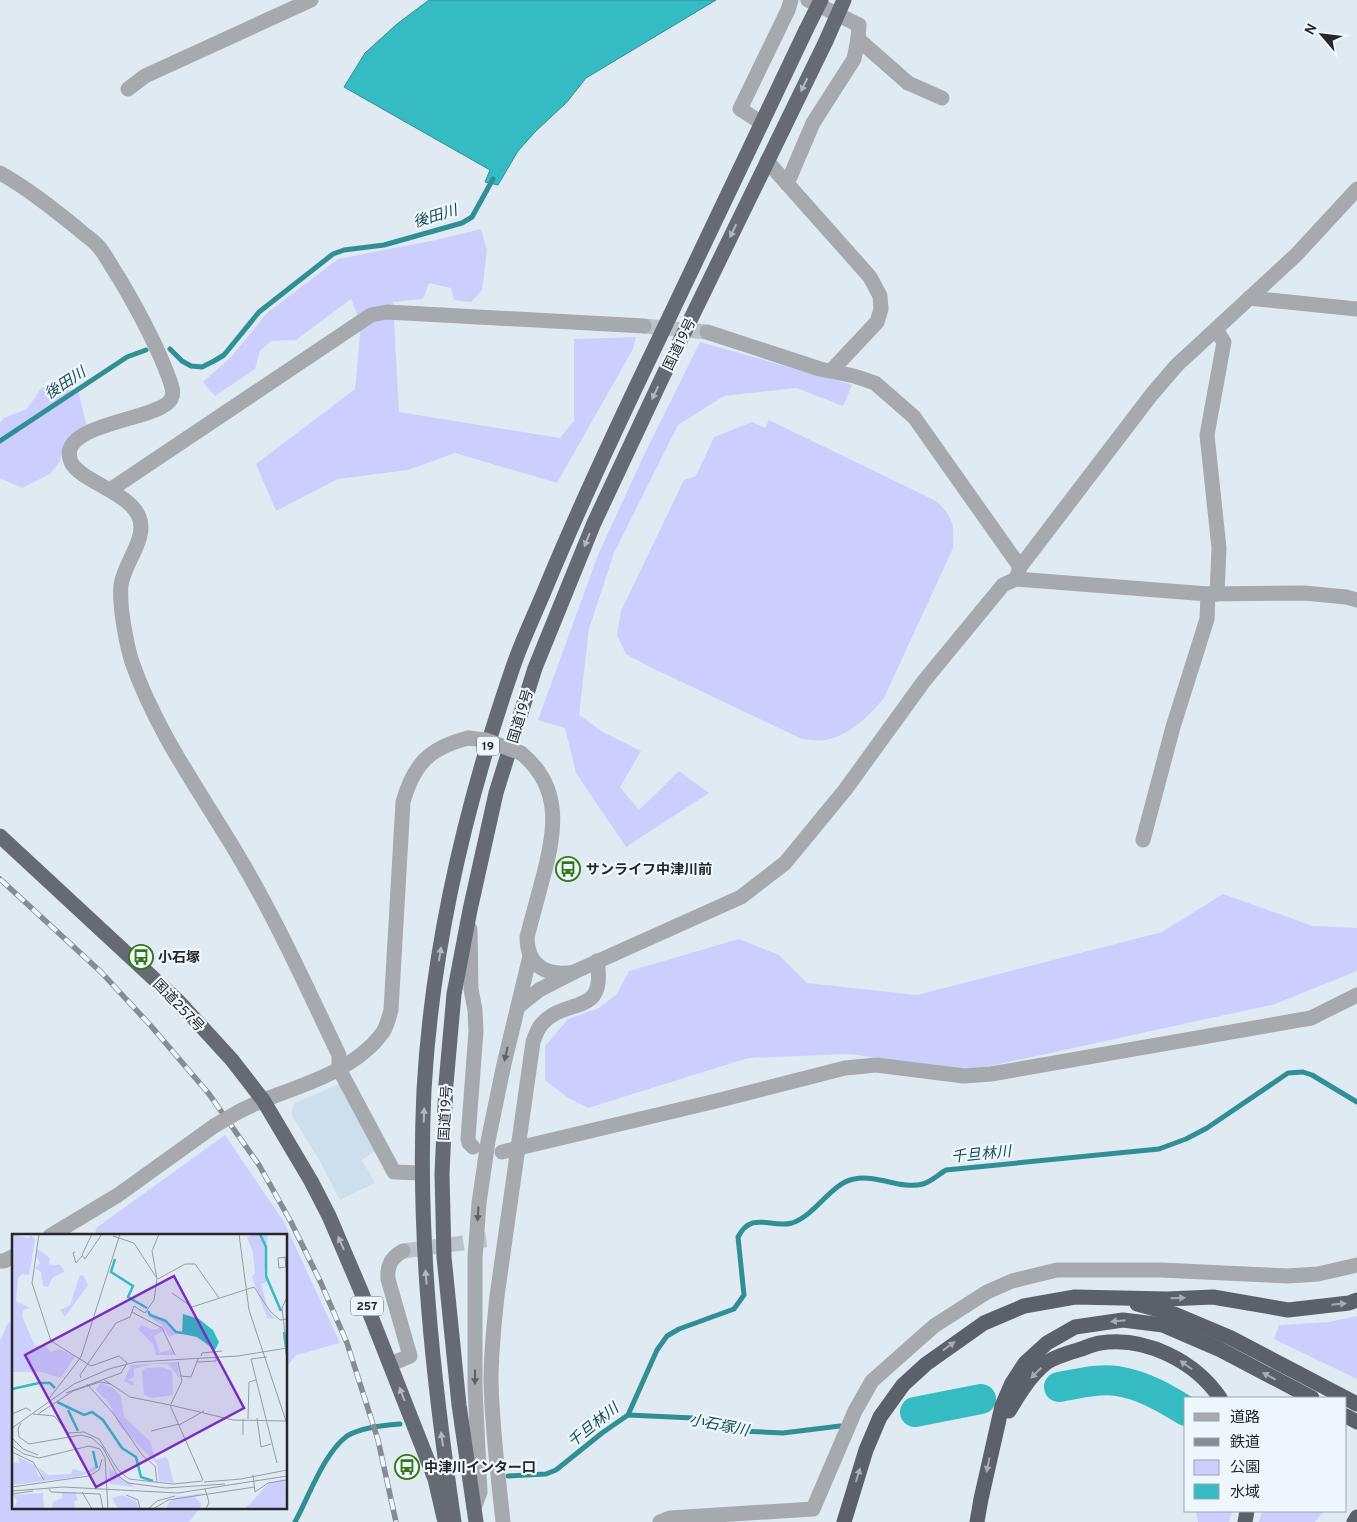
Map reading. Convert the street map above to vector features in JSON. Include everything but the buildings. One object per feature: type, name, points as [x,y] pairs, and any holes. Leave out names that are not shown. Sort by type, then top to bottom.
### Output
[{"type":"highway","name":"国道19号","points":[[454,1522],[431,1347],[424,1255],[422,1173],[426,1078],[434,997],[447,908],[475,790],[514,664],[574,520],[821,0]]},
{"type":"highway","name":"国道19号","points":[[475,1515],[459,1405],[444,1257],[442,1174],[446,1084],[454,994],[470,910],[496,793],[535,668],[594,523],[844,0]]},
{"type":"highway","name":"国道257号","points":[[0,836],[179,1002],[232,1060],[263,1100]]},
{"type":"highway","name":"257","points":[[263,1100],[311,1181],[329,1216],[391,1364],[435,1479],[444,1518],[447,1522]]},
{"type":"highway","points":[[844,1522],[866,1450],[880,1417],[903,1385],[926,1364],[953,1343],[984,1323],[1024,1306],[1074,1297],[1167,1299],[1213,1297],[1288,1310],[1349,1303],[1357,1300]]},
{"type":"highway","points":[[1112,1298],[1174,1314],[1231,1338],[1344,1397]]},
{"type":"highway","points":[[977,1522],[1002,1406],[1012,1383],[1025,1363],[1047,1343],[1075,1327],[1123,1320],[1163,1325],[1221,1350],[1310,1397]]},
{"type":"highway","points":[[995,1435],[1024,1385],[1047,1362],[1100,1343],[1126,1342],[1159,1350],[1186,1363],[1215,1390],[1219,1397]]},
{"type":"highway","points":[[1354,1522],[1357,1517]]},
{"type":"street","points":[[128,89],[145,76],[311,0]]},
{"type":"street","points":[[762,122],[740,109],[788,10],[791,0]]},
{"type":"street","points":[[787,184],[813,123],[854,59],[858,39],[858,25],[808,0]]},
{"type":"street","points":[[858,39],[908,82],[942,98]]},
{"type":"street","points":[[767,161],[870,277],[880,296],[881,309],[878,322],[831,371]]},
{"type":"street","points":[[0,172],[54,210],[98,245],[133,301],[168,376],[173,391],[172,399],[166,405],[85,434],[75,441],[72,447],[71,461],[78,470],[130,504],[138,514],[142,526],[138,541],[128,561],[121,586],[123,618],[132,661],[157,722],[271,911],[339,1055],[339,1069],[394,1172],[422,1173]]},
{"type":"street","points":[[518,1007],[539,990],[597,960],[741,897],[785,864],[845,790],[924,682],[1003,585],[1018,573],[1152,394],[1177,365],[1296,255],[1357,189]]},
{"type":"street","points":[[1249,298],[1357,309]]},
{"type":"street","points":[[110,490],[371,315],[387,312],[644,326]]},
{"type":"street","points":[[1143,840],[1173,727],[1213,594],[1219,548],[1207,435],[1224,342],[1216,330]]},
{"type":"street","points":[[708,332],[874,383],[914,418],[1018,573],[1213,594],[1304,593],[1346,596],[1357,600]]},
{"type":"street","points":[[53,1234],[118,1195],[214,1126],[263,1100],[307,1084],[339,1069],[369,1048],[384,1031],[391,1010],[403,802],[408,783],[418,766],[434,751],[468,738],[486,740],[521,753],[540,772],[548,788],[553,810],[553,832],[549,855],[527,937],[527,947],[530,956],[537,965],[553,973],[574,972]]},
{"type":"street","points":[[470,910],[471,989],[476,1031],[468,1138],[469,1144],[473,1147]]},
{"type":"street","points":[[475,1515],[480,1492],[475,1387],[475,1258],[478,1203],[490,1132],[530,956]]},
{"type":"street","points":[[503,1522],[496,1460],[491,1379],[497,1296],[498,1238],[518,1150],[536,1032],[549,1018],[586,1002],[592,997],[600,982],[597,960]]},
{"type":"street","points":[[502,1152],[518,1150],[845,1068],[876,1065],[964,1076],[991,1074],[1312,1018],[1357,995]]},
{"type":"street","points":[[403,1251],[390,1262],[387,1271],[410,1356]]},
{"type":"street","points":[[0,1261],[12,1257]]},
{"type":"street","points":[[660,1522],[670,1518],[813,1509],[855,1411],[872,1381],[934,1326],[987,1292],[1012,1281],[1057,1270],[1161,1270],[1288,1276],[1318,1274],[1357,1265]]},
{"type":"street","points":[[391,1364],[431,1347]]},
{"type":"shaded area","points":[[340,1084],[375,1151],[362,1160],[375,1183],[340,1200],[321,1163],[291,1114],[294,1103]]},
{"type":"green space","points":[[481,229],[487,250],[482,290],[471,302],[454,300],[451,288],[429,283],[423,299],[393,302],[399,412],[560,438],[574,421],[574,339],[636,337],[633,349],[557,483],[455,453],[408,470],[338,479],[276,511],[256,464],[355,389],[361,324],[351,299],[296,340],[271,341],[260,351],[255,369],[215,396],[203,382],[231,357],[267,313],[338,259],[436,240]]},
{"type":"green space","points":[[700,342],[852,385],[843,406],[796,388],[724,396],[678,425],[614,553],[589,629],[579,715],[603,732],[641,751],[620,787],[639,810],[679,771],[709,793],[626,847],[576,773],[565,728],[538,720],[598,555],[644,455]]},
{"type":"green space","points":[[42,387],[78,391],[87,426],[66,441],[60,461],[50,474],[22,488],[0,478],[0,423],[4,418],[27,409]]},
{"type":"green space","points":[[769,420],[936,501],[950,517],[953,527],[953,548],[884,698],[865,718],[851,729],[826,740],[802,739],[646,665],[626,654],[617,635],[621,611],[684,480],[696,476],[714,437],[752,422],[765,428]]},
{"type":"green space","points":[[1223,894],[1313,926],[1357,928],[1357,971],[1275,1004],[968,1071],[850,1054],[748,1058],[588,1108],[567,1097],[545,1080],[545,1046],[568,1019],[599,1008],[617,994],[629,971],[739,939],[779,955],[807,983],[917,995],[1162,932]]},
{"type":"green space","points":[[225,1135],[284,1222],[340,1343],[296,1355],[288,1365],[288,1234],[95,1234],[96,1228]]},
{"type":"green space","points":[[1357,1316],[1357,1379],[1274,1339],[1279,1325],[1329,1322]]},
{"type":"green space","points":[[12,1322],[12,1510],[198,1510],[189,1522],[0,1522],[0,1341],[8,1323]]},
{"type":"green space","points":[[1196,1512],[1232,1512],[1229,1522],[1198,1522]]},
{"type":"green space","points":[[1262,1512],[1323,1512],[1315,1522],[1259,1522]]},
{"type":"water","points":[[429,0],[716,0],[586,78],[567,102],[518,151],[498,185],[485,182],[490,170],[344,87],[365,53],[397,24]]},
{"type":"waterway","name":"後田川","points":[[170,349],[182,361],[191,366],[202,367],[214,361],[224,355],[259,312],[333,254],[344,250],[384,245],[462,223],[472,217],[493,179]]},
{"type":"waterway","name":"後田川","points":[[0,441],[127,357],[146,350]]},
{"type":"waterway","name":"千旦林川","points":[[508,1476],[546,1474],[556,1470],[628,1415],[657,1350],[667,1336],[679,1329],[734,1309],[744,1295],[738,1237],[749,1224],[756,1222],[792,1223],[809,1213],[838,1186],[854,1179],[863,1178],[915,1185],[929,1182],[946,1170],[1159,1149],[1186,1139],[1207,1128],[1288,1073],[1303,1072],[1312,1075],[1357,1102]]},
{"type":"waterway","name":"小石塚川","points":[[1059,1387],[1095,1381],[1117,1381],[1145,1389],[1184,1410]]},
{"type":"waterway","name":"小石塚川","points":[[915,1412],[981,1399]]},
{"type":"waterway","name":"小石塚川","points":[[628,1415],[693,1418],[740,1431],[783,1433],[840,1426]]},
{"type":"waterway","name":"千旦林川","points":[[295,1522],[324,1464],[331,1453],[347,1436],[366,1429],[400,1424]]},
{"type":"tunnel","points":[[644,326],[707,332]]},
{"type":"tunnel","points":[[403,1251],[492,1239]]},
{"type":"railway","points":[[0,879],[101,972],[151,1026],[209,1094],[259,1165],[291,1222],[321,1283],[347,1343],[378,1440],[396,1522]]},
{"type":"place","name":"サンライフ中津川前","points":[[568,869]]},
{"type":"place","name":"小石塚","points":[[141,957]]},
{"type":"place","name":"中津川インター口","points":[[407,1467]]}]
